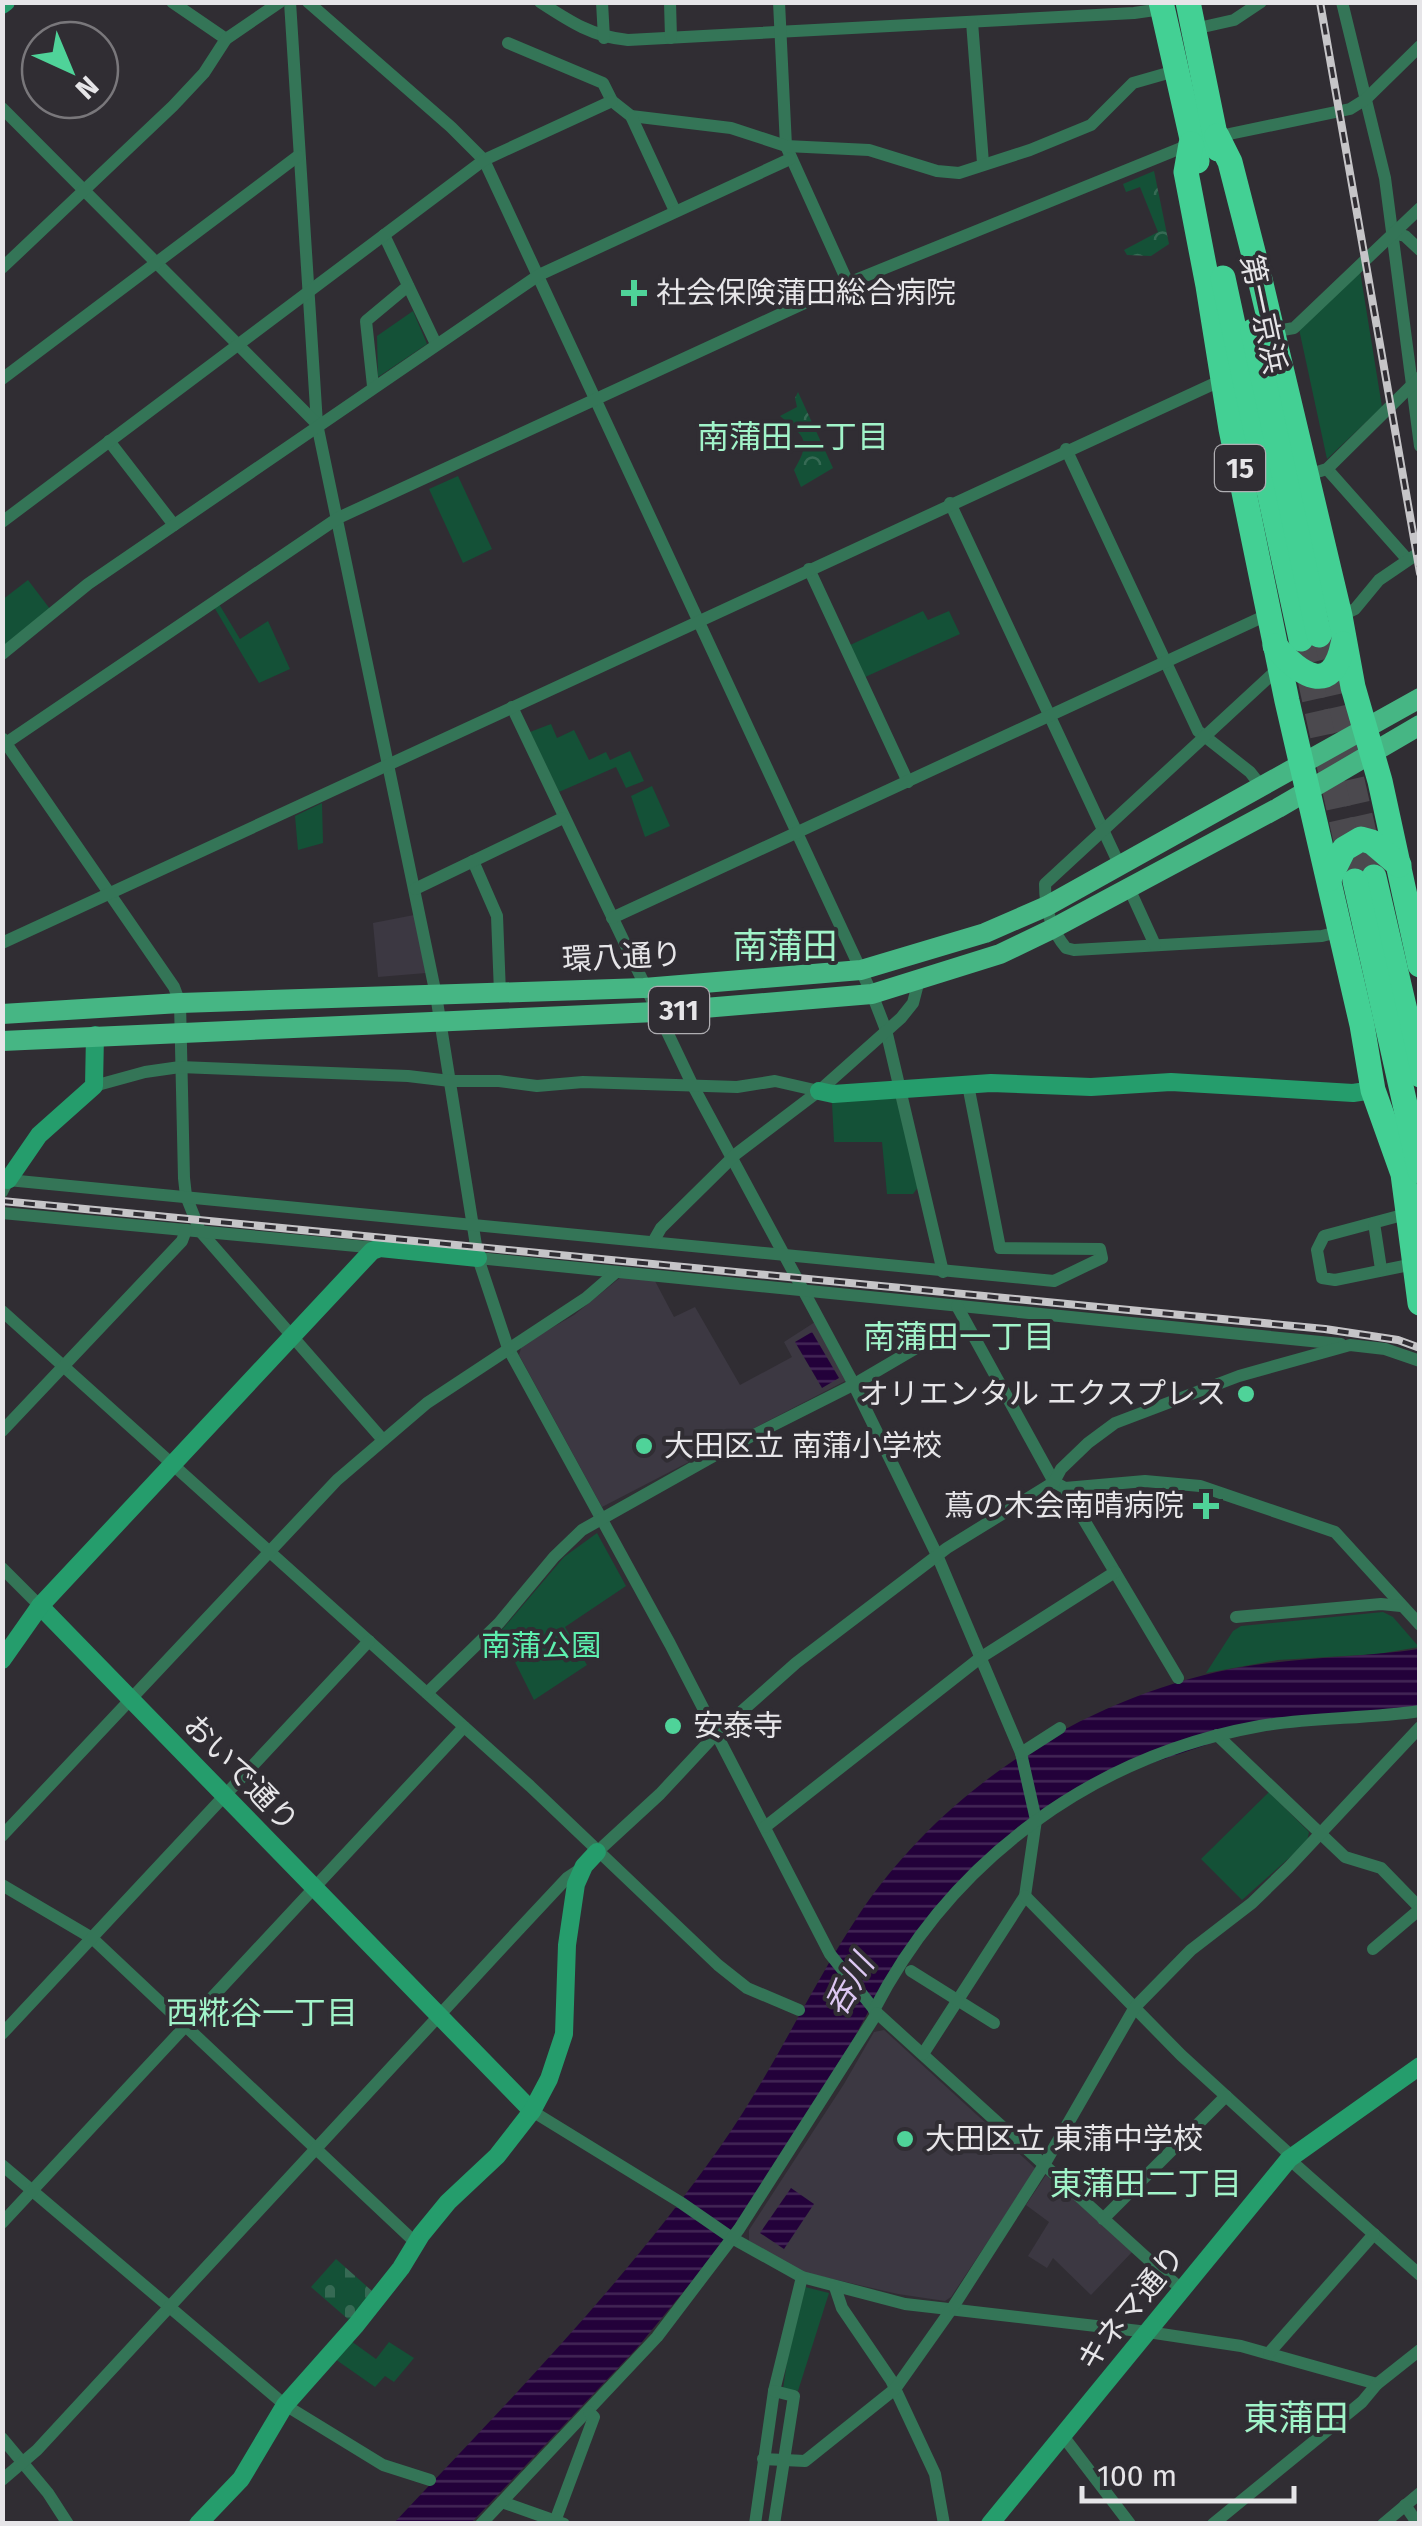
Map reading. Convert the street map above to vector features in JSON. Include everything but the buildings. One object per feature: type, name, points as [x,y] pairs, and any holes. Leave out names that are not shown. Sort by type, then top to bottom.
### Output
[{"type":"highway","name":"第一京浜","points":[[1188,2],[1240,271],[1321,639]]},
{"type":"highway","name":"第一京浜","points":[[1158,7],[1321,639]]},
{"type":"highway","points":[[1216,136],[1230,162],[1271,332],[1316,472],[1340,616],[1321,639]]},
{"type":"highway","name":"15","points":[[1191,144],[1186,172],[1222,380],[1309,790]]},
{"type":"highway","points":[[1278,656],[1319,678],[1334,667],[1321,639]]},
{"type":"highway","points":[[1321,639],[1368,741],[1399,865],[1414,903],[1420,966]]},
{"type":"highway","points":[[1309,790],[1353,879],[1420,1170]]},
{"type":"highway","points":[[1399,865],[1372,842],[1362,839],[1344,849],[1420,1075]]},
{"type":"highway","points":[[1353,879],[1341,931],[1374,1090],[1403,1174],[1420,1303]]},
{"type":"main road","name":"環八通り","points":[[2,1041],[178,1030],[656,1012],[872,994],[1000,954],[1052,929],[1309,790],[1420,698]]},
{"type":"main road","name":"環八通り","points":[[2,1014],[644,988],[861,970],[985,933],[1047,906],[1302,763],[1420,725]]},
{"type":"street","points":[[172,2],[226,39]]},
{"type":"street","points":[[2,268],[194,84],[226,39],[280,2]]},
{"type":"street","points":[[290,2],[317,424],[436,995],[478,1258],[508,1348],[832,1956],[874,2010],[1182,2290]]},
{"type":"street","points":[[308,2],[484,160],[872,994],[886,1030],[943,1272]]},
{"type":"street","points":[[540,2],[576,26],[604,38],[1018,20],[1158,7]]},
{"type":"street","points":[[602,2],[604,38]]},
{"type":"street","points":[[670,2],[671,38]]},
{"type":"street","points":[[778,2],[788,153],[848,282]]},
{"type":"street","points":[[1017,2],[1018,20]]},
{"type":"street","points":[[1194,28],[1234,20],[1261,2]]},
{"type":"street","points":[[1342,2],[1385,178],[1415,382],[1420,446]]},
{"type":"street","points":[[972,22],[983,163]]},
{"type":"street","points":[[508,42],[603,84],[612,101],[631,116],[675,211]]},
{"type":"street","points":[[383,1440],[193,1230],[186,1196],[180,1004],[174,986],[4,741],[338,518],[848,282],[1191,144],[1350,110],[1420,46]]},
{"type":"street","points":[[2,654],[88,584],[539,274],[788,153],[869,150],[937,171],[959,173],[1091,126],[1134,83],[1176,70]]},
{"type":"street","points":[[2,522],[484,160],[612,101]]},
{"type":"street","points":[[2,108],[86,188],[317,424]]},
{"type":"street","points":[[631,116],[731,128],[788,153]]},
{"type":"street","points":[[2,379],[298,156]]},
{"type":"street","points":[[1271,332],[1294,328],[1420,208]]},
{"type":"street","points":[[1393,233],[1405,236],[1420,250]]},
{"type":"street","points":[[384,235],[436,344]]},
{"type":"street","points":[[373,386],[366,322],[408,286]]},
{"type":"street","points":[[2,944],[1222,380]]},
{"type":"street","points":[[1340,616],[1356,608],[1379,580],[1414,556],[1316,472],[1415,382]]},
{"type":"street","points":[[109,441],[174,525]]},
{"type":"street","points":[[1066,449],[1198,731],[1250,772],[1261,786]]},
{"type":"street","points":[[950,503],[1120,864]]},
{"type":"street","points":[[808,569],[908,782]]},
{"type":"street","points":[[612,918],[1269,614]]},
{"type":"street","points":[[1278,656],[1205,736],[1046,884],[1052,929],[1066,948],[1322,936],[1341,931]]},
{"type":"street","points":[[512,707],[692,1084],[853,1385],[937,1556],[1021,1754],[1035,1818],[1026,1896],[923,2054]]},
{"type":"street","points":[[415,889],[563,818]]},
{"type":"street","points":[[473,861],[497,916],[500,993]]},
{"type":"street","points":[[1128,886],[1155,946]]},
{"type":"street","points":[[652,1242],[731,1160],[819,1091],[913,1004],[919,980]]},
{"type":"street","points":[[94,1086],[95,1035]]},
{"type":"street","points":[[5,1186],[39,1135],[94,1086],[180,1066],[450,1081],[499,1080],[537,1086],[583,1082],[738,1087],[776,1081],[834,1094],[991,1083],[1091,1088],[1171,1082],[1374,1090]]},
{"type":"street","points":[[5,1186],[186,1196],[1054,1282],[1102,1258],[1100,1249],[1000,1248],[968,1085]]},
{"type":"street","points":[[2,1213],[1350,1345],[1386,1349],[1420,1361]]},
{"type":"street","points":[[1410,1213],[1324,1236],[1317,1250],[1322,1278],[1334,1280],[1414,1264]]},
{"type":"street","points":[[1374,1223],[1382,1270]]},
{"type":"street","points":[[2,1431],[193,1230]]},
{"type":"street","points":[[2,1660],[40,1606],[372,1251],[380,1248]]},
{"type":"street","points":[[2,1836],[338,1480],[427,1403],[586,1298],[616,1272]]},
{"type":"street","points":[[956,1306],[1050,1470],[1178,1678]]},
{"type":"street","points":[[2,1311],[580,1832],[590,1859],[747,1988],[799,2010]]},
{"type":"street","points":[[426,1693],[499,1623],[582,1530],[726,1448],[964,1324]]},
{"type":"street","points":[[1059,1485],[1061,1469],[1115,1422],[1239,1376],[1350,1345]]},
{"type":"street","points":[[2,2480],[23,2463],[567,1878],[660,1794],[716,1734],[826,1638],[937,1556],[1059,1485],[1145,1482],[1200,1486],[1335,1532],[1420,1626]]},
{"type":"street","name":"おいで通り","points":[[2,1568],[532,2111]]},
{"type":"street","points":[[766,1827],[980,1658],[1115,1572]]},
{"type":"street","points":[[1236,1617],[1380,1604],[1402,1606]]},
{"type":"street","points":[[2,2034],[370,1641]]},
{"type":"street","points":[[481,2524],[658,2337],[733,2234],[908,1952],[975,1870],[1035,1818],[1119,1770],[1217,1735],[1264,1726],[1420,1711]]},
{"type":"street","points":[[2,2224],[464,1727]]},
{"type":"street","points":[[763,2458],[804,2462],[896,2389],[1044,2165],[1135,2006],[1191,1950],[1252,1902],[1321,1835],[1420,1727]]},
{"type":"street","points":[[1021,1754],[1060,1728]]},
{"type":"street","points":[[1217,1735],[1344,1857],[1381,1868],[1420,1909],[1373,1949]]},
{"type":"street","points":[[211,2520],[241,2480],[285,2405],[356,2325],[448,2202],[497,2156],[532,2111],[549,2079],[564,2034],[568,1945],[576,1884],[590,1859]]},
{"type":"street","points":[[2,1885],[92,1938],[416,2243]]},
{"type":"street","points":[[1026,1896],[1286,2151],[1288,2158],[1420,2274]]},
{"type":"street","points":[[910,1972],[994,2023]]},
{"type":"street","name":"キネマ通り","points":[[990,2524],[1288,2158],[1420,2066]]},
{"type":"street","points":[[1103,2219],[1226,2096]]},
{"type":"street","points":[[532,2111],[802,2277],[905,2304],[1148,2332],[1269,2354],[1377,2384]]},
{"type":"street","points":[[2,2165],[285,2405],[383,2465],[430,2480]]},
{"type":"street","points":[[1269,2354],[1374,2234]]},
{"type":"street","points":[[754,2524],[774,2391],[802,2277]]},
{"type":"street","points":[[836,2286],[842,2308],[896,2389],[936,2474],[944,2524]]},
{"type":"street","points":[[1213,2524],[1420,2350]]},
{"type":"street","points":[[774,2391],[794,2396],[774,2524]]},
{"type":"street","points":[[502,2502],[558,2522],[594,2417],[589,2412]]},
{"type":"street","points":[[1062,2436],[1130,2524]]},
{"type":"street","points":[[2,2438],[68,2524]]},
{"type":"street","points":[[1383,2524],[1420,2493]]},
{"type":"street","points":[[1405,2506],[1418,2524]]},
{"type":"shaded area","points":[[414,915],[426,973],[378,977],[373,923]]},
{"type":"shaded area","name":"大田区立 南蒲小学校","points":[[621,1277],[655,1281],[674,1317],[695,1307],[740,1385],[792,1357],[784,1342],[815,1322],[849,1379],[602,1507],[519,1355],[522,1345],[574,1315]]},
{"type":"shaded area","name":"大田区立 東蒲中学校","points":[[884,2030],[1036,2169],[945,2301],[798,2271],[749,2241],[749,2230],[874,2032]]},
{"type":"shaded area","points":[[1046,2175],[1133,2251],[1091,2295],[1053,2258],[1047,2268],[1028,2256],[1049,2222],[1026,2205]]},
{"type":"green space","points":[[1154,171],[1169,244],[1151,256],[1127,255],[1124,250],[1158,232],[1140,187],[1126,192],[1123,184]]},
{"type":"green space","points":[[1360,271],[1382,407],[1327,459],[1299,329]]},
{"type":"green space","points":[[413,311],[427,344],[378,377],[377,336]]},
{"type":"green space","points":[[798,392],[833,468],[801,487],[794,470],[803,452],[803,440],[780,416],[797,407]]},
{"type":"green space","points":[[458,476],[492,549],[463,563],[429,489]]},
{"type":"green space","points":[[28,580],[50,609],[5,645],[2,600]]},
{"type":"green space","points":[[219,604],[240,639],[268,621],[290,669],[259,683],[214,607]]},
{"type":"green space","points":[[923,611],[928,620],[949,611],[960,634],[863,678],[848,646]]},
{"type":"green space","points":[[551,724],[557,738],[574,730],[589,760],[606,752],[610,760],[630,751],[644,781],[626,788],[616,767],[559,792],[530,732]]},
{"type":"green space","points":[[652,786],[670,826],[645,837],[631,796]]},
{"type":"green space","points":[[322,803],[323,843],[298,850],[295,816]]},
{"type":"green space","points":[[896,1094],[919,1186],[913,1194],[887,1194],[882,1142],[834,1142],[832,1103],[839,1097]]},
{"type":"green space","name":"南蒲公園","points":[[597,1533],[626,1586],[565,1627],[587,1665],[534,1700],[500,1632],[564,1557]]},
{"type":"green space","points":[[1383,1612],[1393,1617],[1419,1647],[1378,1654],[1278,1660],[1206,1673],[1233,1631],[1241,1626]]},
{"type":"green space","points":[[1269,1792],[1309,1832],[1307,1842],[1242,1900],[1201,1859]]},
{"type":"green space","points":[[336,2259],[372,2291],[349,2320],[311,2287]]},
{"type":"green space","points":[[805,2287],[829,2293],[798,2391],[783,2389],[789,2347]]},
{"type":"green space","points":[[351,2341],[376,2359],[389,2342],[414,2358],[394,2382],[385,2376],[375,2387],[335,2359]]},
{"type":"water","points":[[812,1332],[839,1378],[822,1388],[795,1342]]},
{"type":"water","name":"呑川","points":[[1419,1649],[1419,1707],[1283,1719],[1075,1789],[1001,1842],[961,1879],[882,1986],[853,2040],[746,2210],[637,2348],[471,2523],[393,2524],[564,2341],[645,2247],[739,2118],[860,1913],[894,1868],[976,1788],[1071,1726],[1176,1683],[1254,1665]]},
{"type":"water","points":[[791,2188],[814,2204],[784,2249],[760,2233]]},
{"type":"tunnel","points":[[1319,635],[1374,877]]},
{"type":"tunnel","points":[[1301,639],[1355,881]]},
{"type":"railway","points":[[1320,2],[1420,573]]},
{"type":"railway","points":[[2,1201],[1325,1329],[1398,1340],[1420,1348]]},
{"type":"place","name":"社会保険蒲田総合病院","points":[[634,293]]},
{"type":"place","name":"オリエンタル エクスプレス","points":[[1246,1394]]},
{"type":"place","name":"大田区立 南蒲小学校","points":[[644,1446]]},
{"type":"place","name":"蔦の木会南晴病院","points":[[1206,1506]]},
{"type":"place","name":"安泰寺","points":[[673,1726]]},
{"type":"place","name":"大田区立 東蒲中学校","points":[[905,2139]]},
{"type":"district","name":"南蒲田二丁目","points":[[793,437]]},
{"type":"district","name":"南蒲田","points":[[785,946]]},
{"type":"district","name":"南蒲田一丁目","points":[[959,1337]]},
{"type":"district","name":"西糀谷一丁目","points":[[262,2013]]},
{"type":"district","name":"東蒲田二丁目","points":[[1146,2184]]},
{"type":"district","name":"東蒲田","points":[[1296,2418]]}]
